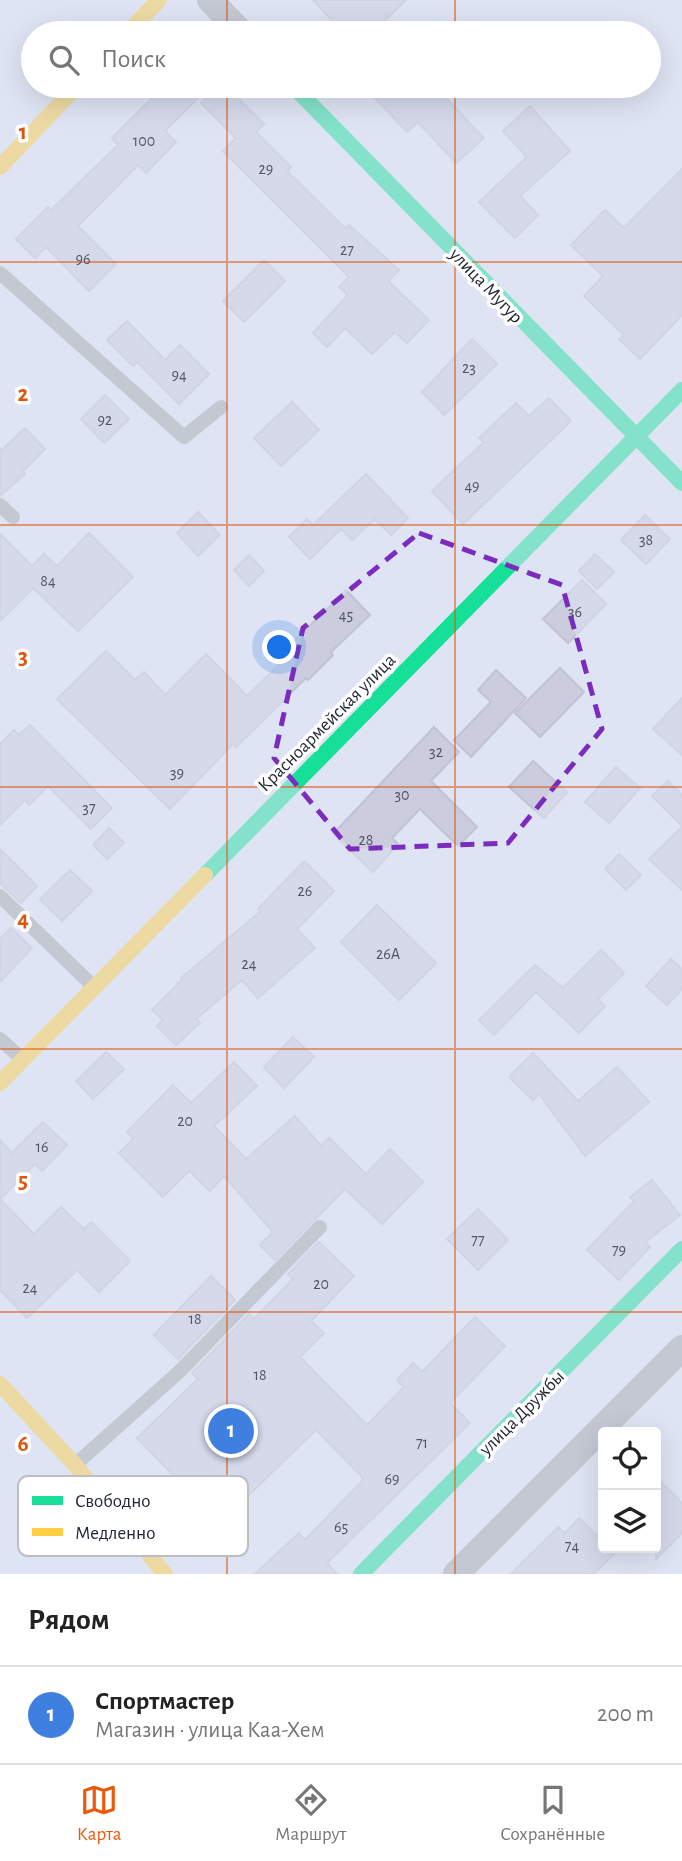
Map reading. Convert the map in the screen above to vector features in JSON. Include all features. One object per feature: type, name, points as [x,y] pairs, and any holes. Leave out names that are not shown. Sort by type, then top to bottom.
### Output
[{"type":"street","points":[[139,21],[159,0]]},
{"type":"street","points":[[210,0],[230,21]]},
{"type":"street","points":[[0,167],[66,98]]},
{"type":"street","name":"улица Мугур","points":[[305,98],[682,483]]},
{"type":"street","name":"Красноармейская улица","points":[[0,1083],[682,390]]},
{"type":"street","name":"улица Дружбы","points":[[361,1574],[682,1249]]},
{"type":"street","points":[[456,1574],[682,1348]]},
{"type":"street","points":[[0,1384],[84,1476]]},
{"type":"street","points":[[150,1556],[165,1574]]},
{"type":"lane","points":[[0,273],[184,437],[221,407]]},
{"type":"lane","points":[[0,505],[13,517]]},
{"type":"lane","points":[[0,896],[94,987]]},
{"type":"lane","points":[[0,1039],[23,1060]]},
{"type":"lane","points":[[75,1465],[180,1371],[320,1227]]},
{"type":"highlighted area","points":[[419,533],[562,585],[602,729],[508,843],[350,849],[274,758],[303,628]]},
{"type":"building","points":[[313,0],[406,0],[384,21],[333,21]]},
{"type":"building","points":[[152,98],[198,98],[165,131],[176,142],[146,173],[138,165],[78,226],[116,264],[89,291],[46,247],[35,258],[16,239],[48,207],[51,210],[118,145],[112,138]]},
{"type":"building","points":[[206,98],[238,98],[264,124],[256,132],[291,167],[287,171],[345,228],[349,225],[399,270],[388,281],[429,320],[407,343],[395,332],[372,354],[345,328],[327,347],[313,333],[348,295],[339,287],[349,277],[223,151],[236,138],[201,103]]},
{"type":"building","points":[[375,98],[446,98],[484,138],[456,163],[418,122],[407,132]]},
{"type":"building","points":[[530,106],[570,151],[520,196],[538,215],[515,238],[479,202],[527,157],[503,131]]},
{"type":"building","points":[[682,169],[682,315],[640,359],[619,339],[624,335],[584,296],[603,276],[571,245],[605,210],[624,228]]},
{"type":"building","points":[[264,260],[285,281],[244,322],[223,301]]},
{"type":"building","points":[[127,321],[165,360],[180,345],[209,374],[179,404],[137,362],[133,366],[107,340]]},
{"type":"building","points":[[472,339],[497,364],[444,415],[422,392]]},
{"type":"building","points":[[105,395],[129,419],[104,443],[81,419]]},
{"type":"building","points":[[549,398],[571,421],[463,524],[432,491],[484,442],[479,438],[516,403],[529,416]]},
{"type":"building","points":[[292,402],[319,430],[281,466],[254,438]]},
{"type":"building","points":[[25,428],[45,449],[23,471],[25,474],[0,496],[0,448],[2,450]]},
{"type":"building","points":[[366,474],[408,518],[391,535],[375,519],[352,540],[341,529],[310,559],[289,537],[307,519],[313,525]]},
{"type":"building","points":[[198,512],[220,535],[198,556],[177,533]]},
{"type":"building","points":[[645,515],[670,539],[646,564],[621,540]]},
{"type":"building","points":[[89,533],[133,577],[78,631],[33,588],[0,621],[0,534],[32,566],[44,554],[57,566]]},
{"type":"building","points":[[595,554],[614,572],[597,589],[579,571]]},
{"type":"building","points":[[249,555],[264,571],[249,586],[234,570]]},
{"type":"building","points":[[582,580],[606,604],[568,643],[543,619]]},
{"type":"building","points":[[346,590],[370,615],[331,652],[333,655],[308,680],[306,678],[236,747],[233,744],[170,809],[57,699],[106,651],[135,680],[144,672],[165,695],[206,654],[247,696],[286,658],[283,655],[291,644]]},
{"type":"building","points":[[560,668],[584,692],[540,737],[515,713]]},
{"type":"building","points":[[496,670],[526,698],[471,757],[454,740],[491,702],[478,690]]},
{"type":"building","points":[[682,698],[682,755],[653,729]]},
{"type":"building","points":[[30,725],[112,808],[91,829],[48,786],[29,805],[25,800],[0,825],[0,744],[14,730],[19,735]]},
{"type":"building","points":[[434,727],[459,752],[431,781],[477,827],[458,846],[420,809],[392,838],[398,844],[373,872],[333,834]]},
{"type":"building","points":[[533,761],[567,792],[544,818],[509,787]]},
{"type":"building","points":[[616,767],[640,788],[609,823],[585,802]]},
{"type":"building","points":[[668,781],[682,795],[682,826],[652,796]]},
{"type":"building","points":[[682,827],[682,890],[649,859]]},
{"type":"building","points":[[109,828],[124,843],[107,859],[93,845]]},
{"type":"building","points":[[0,849],[37,886],[21,903],[0,883]]},
{"type":"building","points":[[619,854],[641,875],[626,890],[605,869]]},
{"type":"building","points":[[304,861],[334,891],[297,929],[315,948],[258,998],[242,980],[196,1019],[200,1023],[176,1045],[157,1026],[163,1020],[152,1010],[181,978],[261,911],[258,909]]},
{"type":"building","points":[[70,870],[92,891],[62,921],[40,899]]},
{"type":"building","points":[[377,905],[436,963],[399,1000],[341,942]]},
{"type":"building","points":[[11,928],[32,948],[0,982],[0,939]]},
{"type":"building","points":[[601,950],[624,973],[598,999],[605,1006],[579,1033],[536,992],[494,1035],[479,1020],[535,965],[563,988]]},
{"type":"building","points":[[671,959],[682,969],[682,989],[667,1005],[646,986]]},
{"type":"building","points":[[293,1037],[314,1057],[284,1088],[264,1067]]},
{"type":"building","points":[[106,1052],[124,1069],[93,1099],[76,1081]]},
{"type":"building","points":[[533,1053],[578,1101],[617,1067],[649,1102],[585,1156],[539,1094],[533,1100],[509,1077]]},
{"type":"building","points":[[234,1062],[257,1086],[214,1126],[246,1159],[295,1116],[321,1146],[329,1138],[366,1174],[390,1149],[423,1182],[382,1224],[345,1189],[275,1260],[260,1245],[273,1232],[224,1176],[210,1191],[189,1171],[163,1197],[119,1153],[133,1139],[127,1132],[173,1085],[191,1103]]},
{"type":"building","points":[[43,1122],[67,1145],[42,1171],[35,1164],[0,1199],[0,1140],[12,1153]]},
{"type":"building","points":[[652,1180],[680,1215],[645,1242],[650,1247],[619,1280],[587,1250],[634,1201],[630,1197]]},
{"type":"building","points":[[0,1199],[34,1234],[61,1207],[84,1229],[91,1222],[130,1261],[99,1292],[77,1270],[27,1318],[0,1290]]},
{"type":"building","points":[[478,1209],[508,1240],[478,1270],[447,1239]]},
{"type":"building","points":[[319,1242],[354,1276],[311,1321],[324,1333],[300,1357],[367,1425],[404,1387],[397,1380],[413,1363],[422,1372],[475,1317],[505,1346],[450,1403],[470,1423],[327,1563],[337,1574],[255,1574],[299,1533],[305,1540],[364,1479],[316,1430],[248,1496],[248,1476],[174,1476],[137,1438],[198,1379],[192,1373],[249,1314],[254,1319],[293,1279],[288,1274]]},
{"type":"building","points":[[211,1276],[235,1300],[178,1359],[154,1335]]},
{"type":"building","points":[[661,1482],[682,1503],[682,1533],[656,1559],[656,1553],[661,1553]]},
{"type":"building","points":[[579,1518],[598,1537],[598,1553],[615,1553],[594,1574],[511,1574],[558,1527],[565,1533]]},
{"type":"traffic: fast","points":[[305,98],[682,483]]},
{"type":"traffic: fast","points":[[205,875],[682,390]]},
{"type":"traffic: fast","points":[[361,1574],[682,1249]]},
{"type":"traffic: slow","points":[[139,21],[159,0]]},
{"type":"traffic: slow","points":[[0,167],[66,98]]},
{"type":"traffic: slow","points":[[0,1083],[205,875]]},
{"type":"traffic: slow","points":[[0,1384],[84,1476]]},
{"type":"traffic: slow","points":[[150,1556],[165,1574]]},
{"type":"place","name":"Спортмастер","points":[[231,1431]]}]
